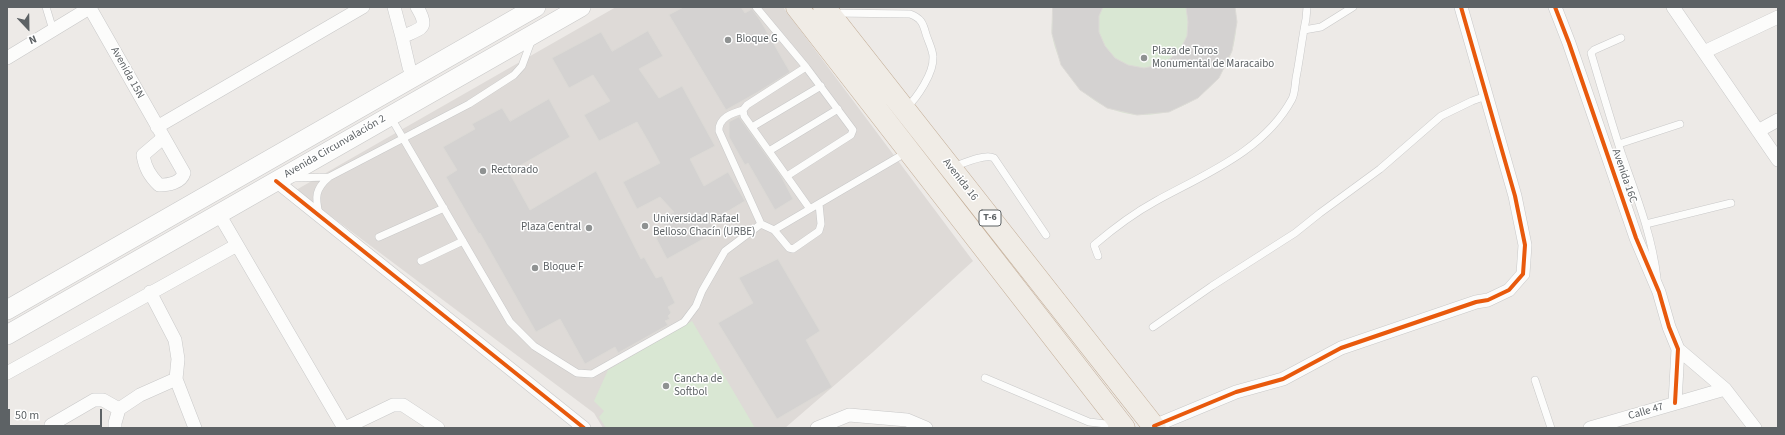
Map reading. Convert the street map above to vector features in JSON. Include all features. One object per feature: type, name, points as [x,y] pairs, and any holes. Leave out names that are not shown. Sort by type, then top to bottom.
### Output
[{"type":"highway","name":"Avenida 16","points":[[797,7],[1121,424]]},
{"type":"highway","name":"Avenida 16","points":[[826,10],[1154,427]]},
{"type":"main road","name":"Avenida Circunvalación 2","points":[[7,310],[536,7]]},
{"type":"main road","name":"Avenida Circunvalación 2","points":[[7,335],[581,7]]},
{"type":"street","points":[[7,58],[91,7]]},
{"type":"street","name":"Avenida 15N","points":[[91,7],[160,133],[363,7]]},
{"type":"street","points":[[394,7],[409,67],[413,77]]},
{"type":"street","points":[[402,37],[421,28],[424,24],[424,19],[417,7]]},
{"type":"street","points":[[1154,427],[1236,392],[1283,379],[1341,348],[1476,302],[1488,300],[1509,290],[1524,274],[1525,245],[1515,196],[1461,7]]},
{"type":"street","name":"Avenida 16C","points":[[1555,7],[1569,43],[1636,238],[1659,292],[1678,349]]},
{"type":"street","points":[[1673,7],[1778,160]]},
{"type":"street","points":[[1704,52],[1778,17]]},
{"type":"street","points":[[1758,131],[1778,120]]},
{"type":"street","points":[[279,179],[319,216],[584,428]]},
{"type":"street","points":[[219,214],[344,428],[393,405],[403,405],[438,428]]},
{"type":"street","points":[[7,374],[150,292],[237,245]]},
{"type":"street","points":[[150,292],[175,340],[178,359],[176,379],[195,428]]},
{"type":"street","points":[[1678,349],[1725,389],[1755,428]]},
{"type":"street","points":[[1675,404],[1678,349]]},
{"type":"street","points":[[116,428],[115,423],[119,409],[140,395],[176,379]]},
{"type":"street","name":"Calle 47","points":[[1590,428],[1725,389]]},
{"type":"street","points":[[51,425],[94,400],[104,400],[119,409]]},
{"type":"street","points":[[817,428],[848,415],[907,420],[926,428]]},
{"type":"lane","points":[[46,7],[53,30]]},
{"type":"lane","points":[[756,7],[821,86],[853,130],[851,135],[787,176]]},
{"type":"lane","points":[[1098,256],[1094,244],[1117,225],[1154,202],[1246,151],[1264,135],[1293,98],[1307,7]]},
{"type":"lane","points":[[1304,30],[1321,27],[1353,7]]},
{"type":"lane","points":[[826,10],[910,14],[917,16],[922,21],[933,57],[930,73],[915,100],[905,110]]},
{"type":"lane","points":[[319,216],[317,199],[318,189],[329,177],[469,104],[514,75],[522,66],[533,34]]},
{"type":"lane","points":[[1621,38],[1594,50],[1591,53],[1619,144],[1646,224],[1655,260],[1659,292]]},
{"type":"lane","points":[[806,67],[747,105],[743,110],[724,118],[719,127],[719,131],[761,224],[774,230],[789,248],[793,249],[820,231],[821,224],[819,204]]},
{"type":"lane","points":[[752,127],[821,86]]},
{"type":"lane","points":[[1153,327],[1212,286],[1295,233],[1380,169],[1441,116],[1486,96]]},
{"type":"lane","points":[[769,151],[838,109]]},
{"type":"lane","points":[[743,110],[744,116],[810,209]]},
{"type":"lane","points":[[390,116],[510,322],[534,346],[578,373],[592,374],[684,322],[696,306],[702,291],[725,251],[761,224]]},
{"type":"lane","points":[[1619,144],[1680,124]]},
{"type":"lane","points":[[774,230],[909,151]]},
{"type":"lane","points":[[951,168],[985,156],[991,156],[994,158],[1046,235]]},
{"type":"lane","points":[[279,179],[329,177]]},
{"type":"lane","points":[[1646,224],[1731,203]]},
{"type":"lane","points":[[379,237],[444,208]]},
{"type":"lane","points":[[421,261],[462,241]]},
{"type":"lane","points":[[985,378],[1089,422],[1121,424]]},
{"type":"lane","points":[[1535,380],[1551,428]]},
{"type":"shaded area","name":"Universidad Rafael Belloso Chacín (URBE)","points":[[616,7],[783,7],[973,261],[873,352],[785,428],[603,428],[594,413],[296,190]]},
{"type":"green space","name":"Plaza de Toros Monumental de Maracaibo","points":[[1053,7],[1235,7],[1235,40],[1224,69],[1205,92],[1180,107],[1152,114],[1123,113],[1095,101],[1071,78],[1059,58],[1053,40]]},
{"type":"green space","name":"Cancha de Softbol","points":[[692,321],[755,428],[606,428],[599,417],[604,411],[594,401],[608,370]]},
{"type":"building","name":"Bloque G","points":[[684,7],[741,7],[745,13],[752,9],[790,72],[726,110],[669,15]]},
{"type":"building","name":"Plaza de Toros Monumental de Maracaibo","points":[[1053,7],[1103,7],[1099,16],[1099,32],[1105,46],[1115,58],[1128,65],[1144,68],[1159,65],[1171,58],[1181,48],[1187,36],[1188,22],[1186,7],[1235,7],[1237,22],[1232,51],[1219,78],[1198,98],[1169,112],[1137,115],[1107,108],[1080,90],[1061,65],[1052,34]]},
{"type":"building","points":[[648,31],[663,56],[639,69],[659,98],[682,86],[715,146],[690,159],[704,186],[728,172],[745,201],[710,222],[716,232],[667,259],[656,238],[668,230],[660,220],[674,212],[660,197],[637,209],[623,182],[660,163],[648,141],[637,122],[599,141],[584,115],[610,101],[593,75],[569,88],[552,58],[601,32],[612,51]]},
{"type":"building","points":[[549,99],[570,137],[509,172],[530,210],[596,171],[641,259],[644,257],[656,278],[662,276],[675,303],[668,307],[671,313],[668,316],[670,319],[665,321],[668,325],[618,353],[615,347],[585,364],[560,319],[536,332],[480,233],[479,234],[446,177],[457,170],[443,147],[475,129],[472,124],[502,108],[510,121]]},
{"type":"building","points":[[739,117],[781,176],[793,199],[775,210],[748,163],[745,165],[729,137],[729,122]]},
{"type":"building","points":[[778,259],[820,331],[806,340],[832,387],[777,419],[718,323],[753,303],[739,278]]},
{"type":"cycle path","points":[[1154,426],[1236,392],[1283,379],[1341,348],[1476,302],[1488,300],[1509,290],[1523,274],[1525,245],[1515,196],[1461,7]]},
{"type":"cycle path","points":[[1555,7],[1569,43],[1636,238],[1659,292],[1669,327],[1678,349],[1675,403]]},
{"type":"cycle path","points":[[276,181],[584,428]]},
{"type":"place","name":"Bloque G","points":[[728,40]]},
{"type":"place","name":"Plaza de Toros Monumental de Maracaibo","points":[[1144,58]]},
{"type":"place","name":"Rectorado","points":[[483,171]]},
{"type":"place","name":"Universidad Rafael Belloso Chacín (URBE)","points":[[645,226]]},
{"type":"place","name":"Plaza Central","points":[[589,228]]},
{"type":"place","name":"Bloque F","points":[[535,268]]},
{"type":"place","name":"Cancha de Softbol","points":[[666,386]]}]
